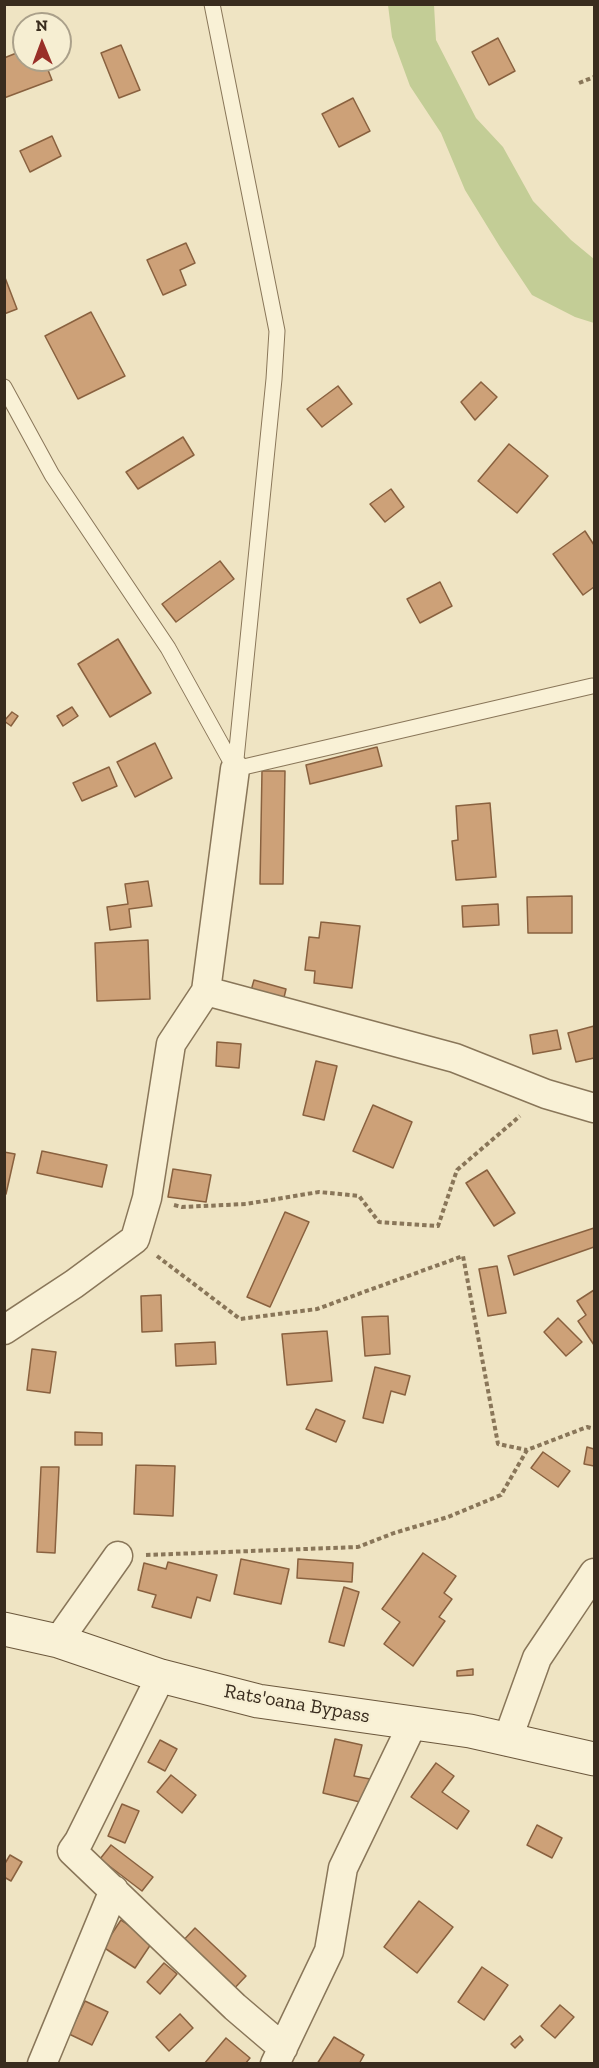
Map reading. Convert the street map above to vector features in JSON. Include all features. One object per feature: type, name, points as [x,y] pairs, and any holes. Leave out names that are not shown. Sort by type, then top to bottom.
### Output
[{"type":"street","points":[[4,1330],[74,1284],[135,1239],[147,1198],[171,1044],[206,991],[235,769]]},
{"type":"street","points":[[206,991],[455,1058],[546,1094],[594,1108]]},
{"type":"street","points":[[58,1641],[118,1556]]},
{"type":"street","points":[[507,1741],[537,1658],[594,1574]]},
{"type":"street","name":"Rats'oana Bypass","points":[[4,1629],[58,1641],[161,1676],[258,1701],[470,1731],[594,1759]]},
{"type":"street","points":[[161,1676],[72,1851],[235,2007],[279,2056],[329,1951],[343,1868],[413,1723]]},
{"type":"street","points":[[42,2064],[114,1890]]},
{"type":"lane","points":[[212,4],[277,331],[235,769]]},
{"type":"lane","points":[[4,387],[52,475],[168,648],[235,769]]},
{"type":"lane","points":[[235,769],[592,686]]},
{"type":"path","points":[[579,83],[594,77]]},
{"type":"path","points":[[147,1198],[182,1207],[246,1204],[319,1192],[359,1196],[379,1222],[438,1226],[457,1170],[546,1094]]},
{"type":"path","points":[[135,1239],[240,1319],[317,1309],[463,1256],[498,1444],[527,1450],[587,1427],[594,1429]]},
{"type":"path","points":[[118,1556],[358,1547],[394,1533],[448,1517],[501,1496],[527,1450]]},
{"type":"green space","points":[[388,5],[434,5],[436,40],[476,118],[503,147],[533,201],[571,240],[594,259],[594,323],[575,317],[532,295],[500,247],[465,190],[441,133],[410,86],[392,37]]},
{"type":"building","points":[[498,38],[515,71],[489,85],[472,52]]},
{"type":"building","points":[[121,45],[140,90],[119,98],[101,53]]},
{"type":"building","points":[[12,55],[12,72],[49,72],[52,80],[4,98],[4,58]]},
{"type":"building","points":[[353,98],[370,131],[339,147],[322,114]]},
{"type":"building","points":[[52,136],[61,156],[30,172],[20,151]]},
{"type":"building","points":[[186,243],[195,263],[180,270],[186,285],[163,295],[147,260]]},
{"type":"building","points":[[4,275],[17,309],[4,314]]},
{"type":"building","points":[[91,312],[125,376],[78,399],[45,336]]},
{"type":"building","points":[[481,382],[497,397],[475,420],[461,402]]},
{"type":"building","points":[[338,386],[352,404],[322,427],[307,409]]},
{"type":"building","points":[[183,437],[194,455],[138,489],[126,472]]},
{"type":"building","points":[[509,444],[548,476],[517,513],[478,481]]},
{"type":"building","points":[[391,489],[404,507],[385,522],[370,504]]},
{"type":"building","points":[[585,531],[594,545],[594,587],[583,595],[553,554]]},
{"type":"building","points":[[220,561],[234,579],[176,622],[162,604]]},
{"type":"building","points":[[440,582],[452,606],[420,623],[407,599]]},
{"type":"building","points":[[118,639],[151,693],[110,717],[78,664]]},
{"type":"building","points":[[72,707],[78,716],[63,726],[57,716]]},
{"type":"building","points":[[12,712],[18,716],[11,726],[4,721]]},
{"type":"building","points":[[155,743],[172,778],[135,797],[117,762]]},
{"type":"building","points":[[377,747],[382,766],[310,784],[306,765]]},
{"type":"building","points":[[109,767],[117,786],[82,801],[73,783]]},
{"type":"building","points":[[262,771],[285,771],[283,884],[260,884]]},
{"type":"building","points":[[490,803],[496,877],[456,880],[452,841],[458,840],[456,806]]},
{"type":"building","points":[[148,881],[152,906],[129,909],[131,927],[110,930],[107,907],[128,904],[125,884]]},
{"type":"building","points":[[572,896],[572,933],[528,933],[527,897]]},
{"type":"building","points":[[498,904],[499,925],[463,927],[462,906]]},
{"type":"building","points":[[321,922],[360,926],[352,988],[314,983],[315,971],[305,970],[309,937],[319,938]]},
{"type":"building","points":[[148,940],[150,999],[97,1001],[95,943]]},
{"type":"building","points":[[254,980],[286,989],[281,1010],[248,1001]]},
{"type":"building","points":[[594,1026],[594,1058],[576,1062],[568,1033]]},
{"type":"building","points":[[557,1030],[561,1049],[533,1054],[530,1035]]},
{"type":"building","points":[[217,1042],[241,1044],[239,1068],[216,1066]]},
{"type":"building","points":[[316,1061],[337,1066],[324,1120],[303,1115]]},
{"type":"building","points":[[373,1105],[412,1122],[393,1168],[353,1151]]},
{"type":"building","points":[[42,1151],[107,1165],[102,1187],[37,1173]]},
{"type":"building","points":[[4,1152],[15,1154],[6,1194],[4,1194]]},
{"type":"building","points":[[173,1169],[211,1175],[206,1202],[168,1197]]},
{"type":"building","points":[[487,1170],[515,1213],[494,1226],[466,1183]]},
{"type":"building","points":[[285,1212],[309,1222],[270,1307],[247,1297]]},
{"type":"building","points":[[594,1228],[594,1247],[514,1275],[508,1256]]},
{"type":"building","points":[[497,1266],[506,1313],[488,1316],[479,1269]]},
{"type":"building","points":[[594,1290],[594,1345],[578,1321],[586,1315],[577,1301]]},
{"type":"building","points":[[161,1295],[162,1331],[142,1332],[141,1296]]},
{"type":"building","points":[[388,1316],[390,1354],[365,1356],[362,1317]]},
{"type":"building","points":[[558,1318],[582,1342],[566,1356],[544,1332]]},
{"type":"building","points":[[327,1331],[332,1381],[287,1385],[282,1334]]},
{"type":"building","points":[[215,1342],[216,1364],[176,1366],[175,1344]]},
{"type":"building","points":[[32,1349],[56,1352],[50,1393],[27,1390]]},
{"type":"building","points":[[375,1367],[410,1376],[405,1395],[391,1391],[383,1423],[363,1418]]},
{"type":"building","points":[[316,1409],[345,1421],[336,1442],[306,1429]]},
{"type":"building","points":[[75,1432],[102,1433],[102,1445],[75,1445]]},
{"type":"building","points":[[587,1447],[594,1449],[594,1466],[584,1464]]},
{"type":"building","points":[[543,1452],[570,1471],[558,1487],[531,1468]]},
{"type":"building","points":[[136,1465],[175,1466],[173,1516],[134,1514]]},
{"type":"building","points":[[41,1467],[59,1467],[55,1553],[37,1552]]},
{"type":"building","points":[[423,1553],[456,1576],[444,1593],[452,1599],[439,1617],[445,1621],[413,1666],[384,1644],[400,1622],[382,1609]]},
{"type":"building","points":[[241,1559],[289,1569],[281,1604],[234,1594]]},
{"type":"building","points":[[298,1559],[353,1563],[352,1582],[297,1578]]},
{"type":"building","points":[[168,1562],[217,1575],[210,1601],[197,1597],[191,1618],[152,1607],[156,1595],[138,1590],[144,1563],[166,1569]]},
{"type":"building","points":[[344,1587],[359,1592],[344,1646],[329,1642]]},
{"type":"building","points":[[473,1669],[473,1675],[457,1676],[457,1671]]},
{"type":"building","points":[[335,1739],[362,1745],[354,1776],[370,1779],[364,1803],[323,1793]]},
{"type":"building","points":[[160,1740],[177,1749],[165,1771],[148,1762]]},
{"type":"building","points":[[436,1763],[454,1776],[442,1792],[469,1811],[457,1829],[411,1797]]},
{"type":"building","points":[[171,1775],[196,1795],[182,1813],[157,1792]]},
{"type":"building","points":[[122,1804],[139,1811],[125,1843],[108,1836]]},
{"type":"building","points":[[537,1825],[562,1838],[552,1858],[527,1845]]},
{"type":"building","points":[[111,1845],[153,1877],[142,1891],[100,1859]]},
{"type":"building","points":[[10,1855],[22,1862],[11,1881],[4,1877],[4,1865]]},
{"type":"building","points":[[419,1901],[453,1927],[417,1973],[384,1947]]},
{"type":"building","points":[[121,1920],[153,1941],[135,1968],[103,1947]]},
{"type":"building","points":[[195,1928],[246,1976],[230,1993],[179,1945]]},
{"type":"building","points":[[164,1963],[177,1974],[160,1994],[147,1982]]},
{"type":"building","points":[[482,1967],[508,1985],[484,2020],[458,2002]]},
{"type":"building","points":[[85,2001],[108,2012],[92,2045],[69,2034]]},
{"type":"building","points":[[560,2005],[574,2017],[555,2038],[541,2026]]},
{"type":"building","points":[[180,2014],[193,2028],[169,2051],[156,2037]]},
{"type":"building","points":[[520,2036],[523,2040],[515,2048],[511,2044]]},
{"type":"building","points":[[334,2037],[364,2055],[359,2064],[317,2064]]},
{"type":"building","points":[[226,2038],[250,2058],[245,2064],[204,2064]]}]
